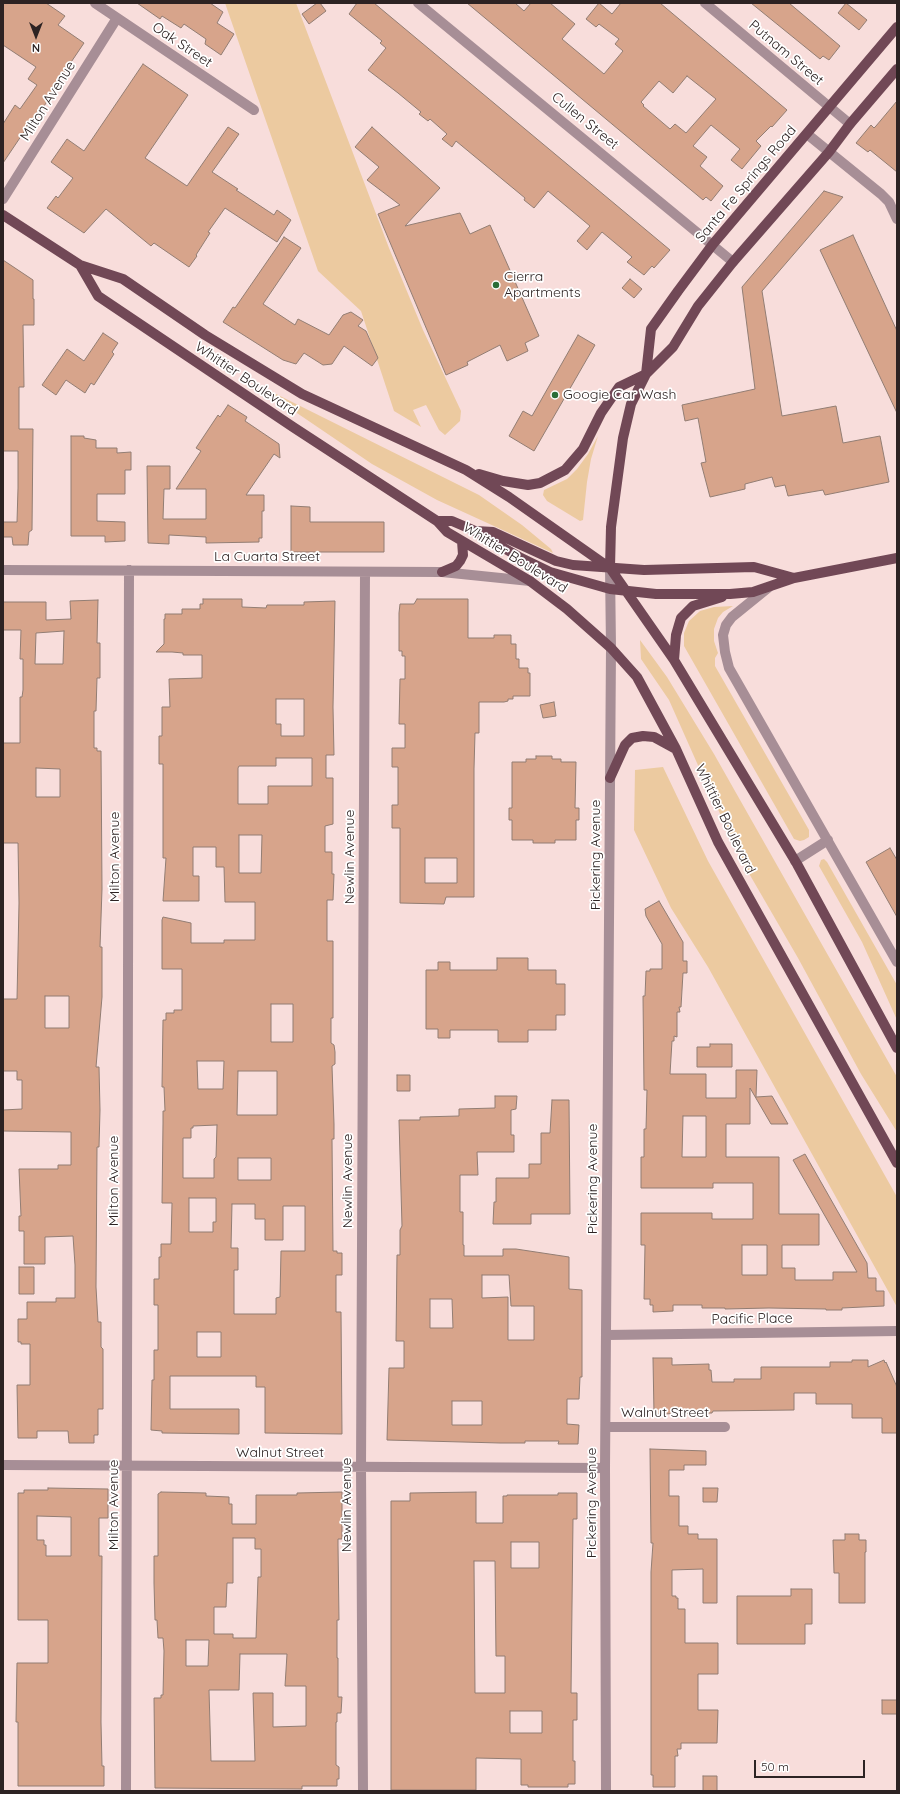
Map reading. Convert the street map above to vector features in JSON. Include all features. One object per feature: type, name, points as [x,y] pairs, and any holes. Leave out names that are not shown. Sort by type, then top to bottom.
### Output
[{"type":"main road","name":"Santa Fe Springs Road","points":[[646,374],[652,330],[713,244],[897,28]]},
{"type":"main road","name":"Santa Fe Springs Road","points":[[610,568],[611,527],[623,438],[631,404],[646,374],[673,347],[698,306],[733,262],[829,152],[850,124],[897,69]]},
{"type":"main road","name":"Whittier Boulevard","points":[[3,215],[80,265],[123,279],[205,335],[302,394],[466,470],[509,497],[610,568],[674,660],[795,861],[897,1048]]},
{"type":"main road","name":"Whittier Boulevard","points":[[80,265],[98,296],[286,423],[437,521],[447,532],[530,581],[567,608],[611,648],[637,677],[676,748],[718,842],[897,1163]]},
{"type":"main road","points":[[466,470],[503,481],[528,485],[540,482],[565,470],[583,449],[601,413],[619,387],[646,374]]},
{"type":"main road","points":[[437,521],[452,522],[473,530],[521,558],[550,572],[610,589],[656,594],[730,594],[753,592],[794,578],[897,558]]},
{"type":"main road","points":[[473,530],[493,532],[556,561],[573,565],[644,570],[754,567],[794,578]]},
{"type":"main road","points":[[442,572],[456,566],[460,561],[462,555],[462,541]]},
{"type":"main road","points":[[674,660],[676,635],[681,618],[693,606],[730,594]]},
{"type":"main road","points":[[610,778],[625,745],[632,738],[643,736],[654,737],[676,748]]},
{"type":"street","name":"Oak Street","points":[[95,3],[254,110]]},
{"type":"street","name":"Cullen Street","points":[[418,3],[713,244],[733,262]]},
{"type":"street","name":"Putnam Street","points":[[705,3],[850,124]]},
{"type":"street","name":"Milton Avenue","points":[[3,200],[117,18]]},
{"type":"street","points":[[807,134],[889,202],[897,219]]},
{"type":"street","name":"Pickering Avenue","points":[[606,1791],[605,1468],[611,648],[610,568]]},
{"type":"street","name":"La Cuarta Street","points":[[3,570],[442,572],[530,581]]},
{"type":"street","name":"Milton Avenue","points":[[126,1791],[129,570]]},
{"type":"street","name":"Newlin Avenue","points":[[363,1791],[361,1467],[365,572]]},
{"type":"street","points":[[770,586],[732,617],[726,624],[723,635],[729,668],[897,962]]},
{"type":"street","points":[[795,861],[828,840]]},
{"type":"street","name":"Pacific Place","points":[[606,1334],[897,1331]]},
{"type":"street","name":"Walnut Street","points":[[606,1427],[725,1427]]},
{"type":"street","name":"Walnut Street","points":[[3,1465],[605,1468]]},
{"type":"shaded area","points":[[225,3],[296,3],[389,248],[423,330],[461,411],[460,421],[445,435],[439,430],[426,405],[413,410],[421,427],[394,411],[361,311],[318,271]]},
{"type":"shaded area","points":[[264,388],[479,495],[522,525],[551,549],[553,553],[437,500],[372,464],[263,390]]},
{"type":"shaded area","points":[[598,436],[591,459],[583,520],[580,521],[547,501],[543,495],[544,490],[567,479],[577,469],[588,454]]},
{"type":"shaded area","points":[[733,606],[723,612],[718,618],[714,629],[714,641],[718,653],[715,658],[715,666],[809,830],[809,837],[804,840],[800,841],[794,839],[684,646],[684,633],[689,621],[700,611],[714,607]]},
{"type":"shaded area","points":[[640,640],[667,677],[714,754],[897,1077],[897,1132],[861,1074],[798,958],[747,870],[713,799],[669,700],[641,659]]},
{"type":"shaded area","points":[[663,767],[708,861],[897,1197],[897,1307],[708,967],[671,908],[634,830],[635,770]]},
{"type":"shaded area","points":[[824,859],[897,985],[897,1020],[862,942],[819,866],[821,860]]},
{"type":"building","points":[[3,3],[46,3],[65,16],[58,25],[84,43],[57,83],[59,84],[42,109],[40,108],[3,163],[3,124],[15,105],[20,109],[37,85],[28,79],[36,67],[3,45]]},
{"type":"building","points":[[137,3],[210,3],[223,12],[217,23],[234,34],[221,55],[205,44],[206,39],[184,24],[181,28],[162,16],[160,19]]},
{"type":"building","points":[[317,3],[320,3],[326,11],[309,24],[302,14]]},
{"type":"building","points":[[357,3],[374,3],[670,250],[654,268],[652,266],[644,275],[627,262],[632,257],[602,232],[587,250],[577,241],[590,226],[548,191],[534,208],[524,200],[525,198],[456,141],[452,147],[442,139],[447,134],[430,119],[428,121],[419,114],[421,112],[368,70],[386,48],[380,43],[382,41],[349,14]]},
{"type":"building","points":[[467,3],[515,3],[524,11],[531,3],[550,3],[575,24],[562,39],[604,74],[623,51],[615,44],[619,39],[599,24],[596,27],[586,19],[599,3],[612,14],[621,3],[660,3],[787,110],[772,127],[771,126],[756,141],[761,146],[742,169],[731,160],[740,149],[711,125],[693,146],[707,157],[700,166],[723,186],[711,201],[706,197],[703,200]],"holes":[[[687,76],[716,99],[686,133],[675,124],[670,129],[643,106],[644,105],[641,102],[659,81],[673,93]]]},
{"type":"building","points":[[751,3],[789,3],[840,46],[829,60],[823,56],[820,59]]},
{"type":"building","points":[[846,3],[867,20],[859,30],[838,13]]},
{"type":"building","points":[[143,64],[188,95],[145,158],[187,186],[228,127],[239,134],[212,172],[274,215],[277,210],[291,220],[277,242],[225,208],[208,232],[210,233],[189,267],[154,243],[151,246],[106,209],[84,233],[47,208],[56,196],[58,198],[73,178],[51,162],[67,139],[84,151]]},
{"type":"building","points":[[897,101],[897,172],[870,150],[868,152],[856,143],[871,125],[874,128],[876,126]]},
{"type":"building","points":[[372,127],[440,188],[405,226],[460,213],[470,234],[490,225],[539,336],[525,343],[528,351],[507,361],[500,345],[467,362],[468,365],[446,375],[378,214],[400,205],[367,180],[379,167],[355,147]]},
{"type":"building","points":[[824,191],[843,197],[762,291],[782,416],[836,406],[843,443],[880,436],[889,482],[825,495],[823,490],[788,496],[785,485],[775,487],[772,477],[745,484],[745,489],[710,497],[701,463],[706,462],[698,418],[685,421],[682,405],[755,389],[742,287]]},
{"type":"building","points":[[853,235],[897,331],[897,413],[820,250]]},
{"type":"building","points":[[284,237],[301,248],[263,304],[295,325],[298,319],[329,335],[343,315],[351,312],[363,320],[358,326],[366,331],[378,358],[372,366],[344,346],[332,364],[323,365],[304,353],[296,364],[283,360],[223,322],[233,307],[235,308]]},
{"type":"building","points":[[3,260],[33,280],[34,325],[23,325],[24,387],[19,387],[19,429],[33,429],[32,530],[29,532],[28,545],[13,545],[12,537],[3,537],[3,522],[17,522],[18,451],[3,451]]},
{"type":"building","points":[[630,279],[642,289],[634,298],[622,288]]},
{"type":"building","points":[[103,333],[118,343],[112,352],[114,354],[94,385],[91,383],[85,393],[66,380],[56,395],[42,385],[67,349],[84,361]]},
{"type":"building","name":"Googie Car Wash","points":[[578,335],[595,345],[534,451],[509,436],[523,411],[532,416]]},
{"type":"building","points":[[228,405],[247,417],[245,421],[279,444],[280,458],[274,454],[246,495],[264,495],[264,511],[262,511],[262,538],[259,538],[259,542],[206,543],[206,537],[169,535],[169,544],[148,543],[147,466],[170,466],[170,489],[164,489],[163,519],[206,519],[206,489],[176,489],[201,451],[196,448],[218,415],[220,417]]},
{"type":"building","points":[[71,436],[84,436],[84,438],[96,440],[96,448],[117,448],[117,453],[131,452],[131,470],[125,470],[125,494],[97,494],[97,521],[125,522],[125,541],[105,542],[105,536],[71,536]]},
{"type":"building","points":[[291,506],[310,507],[310,522],[384,522],[384,552],[291,552]]},
{"type":"building","points":[[203,599],[242,599],[242,607],[266,608],[267,605],[304,605],[304,602],[335,601],[333,707],[334,755],[326,755],[326,778],[333,778],[333,824],[325,826],[325,852],[332,852],[332,874],[334,874],[333,900],[327,900],[327,941],[333,941],[333,1018],[331,1018],[331,1043],[334,1045],[335,1064],[332,1066],[334,1124],[334,1139],[332,1139],[333,1251],[342,1253],[342,1275],[336,1275],[336,1312],[341,1312],[342,1434],[265,1433],[265,1387],[256,1387],[256,1376],[170,1376],[170,1409],[239,1409],[239,1434],[162,1433],[162,1431],[151,1430],[154,1350],[158,1350],[158,1305],[154,1305],[154,1279],[159,1279],[159,1257],[161,1257],[161,1244],[171,1244],[172,1203],[162,1203],[163,1111],[165,1111],[164,1087],[162,1087],[163,1020],[166,1020],[166,1013],[174,1013],[174,1010],[182,1010],[182,969],[162,969],[162,920],[163,917],[191,923],[191,943],[224,943],[224,940],[255,940],[255,902],[225,902],[224,867],[216,867],[216,847],[193,847],[193,876],[199,876],[199,901],[163,901],[166,858],[163,858],[163,764],[159,764],[159,736],[162,736],[162,707],[170,707],[169,679],[202,678],[202,655],[183,655],[183,653],[156,652],[164,644],[165,614],[182,614],[182,609],[200,609],[200,604],[203,604]],"holes":[[[276,699],[304,699],[304,736],[281,736],[281,724],[276,724]],[[276,758],[312,758],[312,786],[268,786],[268,804],[238,804],[239,766],[276,766]],[[239,835],[262,835],[261,873],[239,873]],[[271,1004],[293,1004],[293,1042],[271,1042]],[[197,1061],[224,1061],[223,1089],[198,1089]],[[238,1071],[277,1071],[277,1115],[237,1115]],[[217,1125],[214,1178],[183,1178],[183,1138],[191,1138],[191,1128],[193,1128],[193,1126]],[[238,1158],[271,1158],[271,1180],[238,1180]],[[189,1198],[216,1198],[216,1222],[213,1222],[213,1232],[189,1232]],[[232,1204],[255,1204],[255,1219],[265,1219],[265,1240],[283,1240],[283,1206],[305,1206],[305,1251],[281,1251],[280,1297],[276,1298],[276,1314],[234,1314],[234,1270],[238,1270],[238,1248],[231,1248]],[[197,1332],[221,1332],[221,1357],[197,1357]]]},
{"type":"building","points":[[417,599],[468,599],[468,638],[494,638],[494,635],[511,635],[511,644],[516,644],[516,659],[519,659],[519,668],[528,668],[528,673],[530,673],[530,696],[513,696],[513,699],[508,699],[508,701],[504,702],[479,702],[479,733],[475,733],[474,769],[474,897],[446,897],[444,904],[400,903],[400,828],[392,828],[392,805],[398,805],[398,767],[392,767],[392,748],[405,748],[405,724],[399,724],[400,679],[405,679],[405,656],[402,656],[402,651],[399,651],[399,613],[400,604],[414,604]],"holes":[[[425,858],[457,858],[457,883],[425,883]]]},
{"type":"building","points":[[98,600],[97,643],[100,643],[100,678],[97,678],[96,711],[94,711],[94,748],[97,748],[97,751],[101,751],[102,889],[100,947],[102,947],[102,997],[96,1067],[99,1067],[100,1110],[99,1147],[97,1147],[96,1287],[98,1322],[101,1322],[101,1347],[103,1349],[103,1409],[98,1409],[98,1435],[94,1435],[94,1443],[69,1443],[68,1431],[37,1431],[37,1438],[18,1438],[17,1385],[30,1385],[30,1344],[21,1344],[21,1342],[18,1342],[18,1319],[27,1319],[27,1302],[56,1302],[56,1298],[75,1298],[73,1236],[45,1237],[45,1264],[24,1264],[24,1231],[19,1231],[19,1216],[21,1216],[19,1169],[58,1169],[58,1165],[71,1165],[71,1132],[3,1131],[3,1110],[22,1109],[22,1080],[17,1080],[17,1071],[3,1071],[3,999],[17,999],[19,903],[18,843],[3,843],[3,743],[20,743],[20,697],[22,697],[23,690],[23,659],[20,659],[21,630],[3,630],[3,602],[46,602],[46,620],[71,619],[70,601]],"holes":[[[64,631],[63,664],[35,664],[36,633]],[[36,768],[60,769],[60,797],[36,797]],[[45,996],[69,996],[69,1028],[45,1028]]]},
{"type":"building","points":[[554,702],[556,716],[543,718],[540,705]]},
{"type":"building","points":[[536,756],[552,756],[552,759],[561,759],[561,762],[576,762],[575,808],[579,808],[579,820],[576,820],[576,840],[555,840],[555,843],[533,843],[533,840],[512,840],[512,820],[509,820],[509,808],[512,808],[512,762],[526,762],[526,759],[536,759]]},
{"type":"building","points":[[890,848],[897,860],[897,917],[866,862]]},
{"type":"building","points":[[659,901],[683,942],[683,961],[687,961],[687,973],[683,973],[681,1007],[679,1007],[680,1012],[677,1012],[677,1037],[674,1036],[674,1041],[672,1041],[670,1074],[706,1074],[706,1098],[736,1098],[736,1070],[757,1070],[756,1097],[772,1096],[788,1124],[771,1124],[750,1088],[750,1124],[726,1124],[726,1157],[779,1157],[779,1214],[819,1214],[819,1245],[782,1245],[782,1268],[795,1268],[795,1280],[833,1280],[833,1272],[857,1272],[793,1160],[805,1154],[867,1263],[868,1278],[876,1278],[876,1291],[884,1291],[884,1306],[826,1310],[769,1308],[725,1309],[702,1308],[702,1305],[673,1305],[673,1311],[653,1312],[653,1305],[650,1305],[650,1299],[644,1299],[645,1245],[641,1245],[641,1213],[712,1213],[712,1219],[753,1219],[753,1183],[713,1183],[713,1188],[641,1188],[641,1157],[644,1157],[644,1129],[646,1129],[647,1090],[644,1090],[643,996],[645,996],[646,971],[650,971],[650,969],[662,969],[662,944],[646,916],[645,909]],"holes":[[[683,1116],[706,1116],[706,1157],[682,1157]],[[742,1245],[767,1245],[767,1275],[742,1275]]]},
{"type":"building","points":[[497,958],[528,958],[528,970],[556,970],[556,984],[565,984],[565,1015],[556,1015],[556,1030],[528,1030],[528,1042],[498,1042],[498,1030],[450,1030],[450,1038],[438,1038],[438,1029],[426,1029],[426,970],[438,970],[438,962],[450,962],[450,970],[497,970]]},
{"type":"building","points":[[710,1044],[732,1044],[732,1067],[697,1067],[697,1047],[710,1047]]},
{"type":"building","points":[[397,1075],[410,1075],[410,1091],[397,1091]]},
{"type":"building","points":[[495,1096],[517,1096],[516,1109],[511,1110],[511,1135],[514,1135],[514,1152],[477,1152],[478,1175],[460,1175],[460,1212],[463,1212],[464,1256],[503,1256],[503,1249],[516,1249],[569,1257],[569,1289],[582,1290],[582,1377],[580,1377],[579,1399],[567,1399],[567,1424],[579,1425],[578,1444],[558,1444],[559,1441],[500,1443],[387,1440],[389,1368],[404,1368],[404,1341],[396,1341],[397,1255],[400,1255],[400,1230],[402,1226],[399,1120],[420,1120],[420,1117],[459,1116],[459,1109],[495,1108]],"holes":[[[482,1275],[509,1275],[511,1306],[534,1306],[534,1340],[508,1340],[508,1297],[482,1298]],[[430,1299],[452,1299],[453,1328],[430,1328]],[[452,1401],[482,1401],[482,1425],[452,1425]]]},
{"type":"building","points":[[552,1100],[569,1100],[570,1214],[531,1214],[531,1224],[493,1224],[494,1202],[496,1202],[496,1178],[529,1178],[529,1164],[541,1164],[541,1133],[550,1133]]},
{"type":"building","points":[[19,1267],[34,1267],[34,1294],[19,1294]]},
{"type":"building","points":[[653,1358],[672,1358],[672,1365],[709,1364],[712,1382],[734,1382],[734,1379],[761,1379],[761,1367],[830,1367],[830,1362],[868,1360],[868,1367],[884,1360],[897,1387],[897,1433],[882,1433],[882,1418],[852,1418],[852,1404],[816,1404],[816,1393],[794,1393],[794,1410],[713,1411],[712,1413],[654,1414]]},
{"type":"building","points":[[650,1449],[706,1451],[706,1465],[684,1465],[684,1470],[669,1470],[669,1496],[679,1496],[679,1526],[688,1526],[688,1534],[698,1534],[698,1539],[717,1539],[717,1603],[703,1603],[703,1569],[672,1570],[672,1596],[676,1596],[676,1598],[678,1598],[678,1609],[685,1609],[685,1643],[718,1643],[718,1674],[698,1674],[698,1710],[718,1710],[717,1743],[681,1743],[681,1749],[677,1749],[678,1756],[675,1756],[675,1787],[653,1787],[653,1775],[651,1775],[651,1572],[653,1543],[651,1543]]},
{"type":"building","points":[[48,1488],[108,1489],[108,1518],[99,1518],[99,1556],[102,1556],[101,1722],[104,1786],[18,1786],[18,1722],[16,1722],[17,1663],[48,1663],[48,1620],[18,1620],[18,1493],[24,1493],[24,1490],[48,1490]],"holes":[[[37,1516],[71,1517],[71,1556],[46,1556],[46,1545],[44,1545],[44,1540],[37,1540]]]},
{"type":"building","points":[[703,1488],[718,1488],[717,1502],[703,1502]]},
{"type":"building","points":[[161,1492],[206,1493],[206,1496],[229,1497],[229,1504],[232,1504],[232,1524],[256,1524],[256,1495],[297,1495],[297,1493],[342,1492],[342,1539],[338,1539],[339,1620],[337,1620],[337,1658],[338,1697],[342,1697],[341,1713],[337,1713],[336,1722],[336,1765],[339,1767],[339,1779],[337,1779],[337,1786],[302,1786],[302,1789],[155,1788],[154,1698],[161,1698],[161,1695],[163,1695],[164,1651],[163,1638],[158,1638],[157,1620],[155,1620],[154,1556],[158,1556],[158,1494]],"holes":[[[233,1538],[255,1538],[255,1549],[261,1549],[261,1577],[258,1577],[256,1638],[233,1638],[233,1634],[214,1634],[214,1607],[226,1607],[227,1583],[233,1583]],[[186,1640],[209,1640],[208,1666],[186,1666]],[[240,1654],[287,1654],[285,1686],[306,1686],[306,1726],[273,1727],[273,1693],[253,1693],[255,1761],[211,1761],[209,1690],[239,1690]]]},
{"type":"building","points":[[476,1492],[476,1523],[503,1523],[503,1496],[558,1495],[558,1493],[577,1493],[577,1519],[573,1519],[571,1693],[577,1693],[577,1720],[573,1720],[573,1761],[575,1761],[575,1784],[568,1784],[568,1787],[528,1787],[528,1785],[521,1785],[521,1759],[476,1758],[476,1790],[391,1790],[391,1501],[410,1501],[410,1493]],"holes":[[[511,1542],[539,1542],[539,1568],[511,1568]],[[474,1561],[495,1561],[496,1656],[505,1656],[505,1693],[475,1693]],[[510,1711],[542,1711],[542,1733],[510,1733]]]},
{"type":"building","points":[[845,1534],[859,1534],[859,1540],[866,1540],[865,1603],[839,1603],[839,1573],[834,1573],[833,1540],[845,1540]]},
{"type":"building","points":[[791,1589],[812,1589],[812,1624],[805,1624],[805,1644],[737,1644],[737,1596],[791,1596]]},
{"type":"building","points":[[882,1700],[897,1700],[897,1714],[882,1714]]},
{"type":"building","points":[[703,1776],[717,1776],[717,1791],[703,1791]]},
{"type":"place","name":"Cierra Apartments","points":[[496,285]]},
{"type":"place","name":"Googie Car Wash","points":[[555,395]]}]
